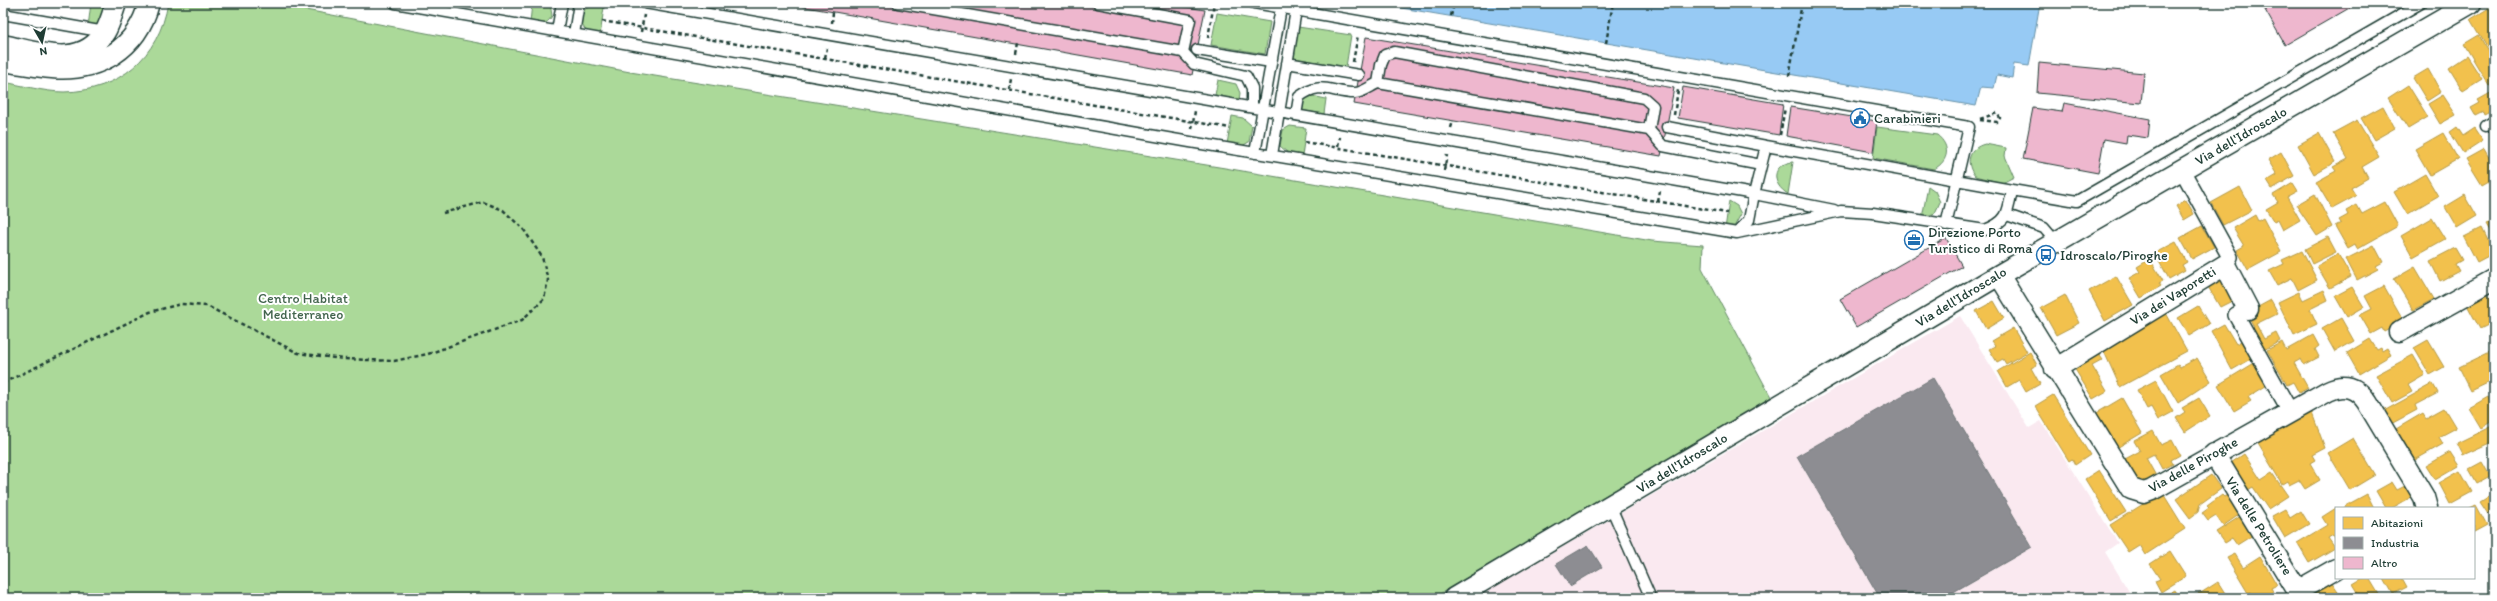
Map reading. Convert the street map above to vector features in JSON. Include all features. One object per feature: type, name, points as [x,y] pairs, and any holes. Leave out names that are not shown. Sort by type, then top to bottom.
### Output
[{"type":"street","points":[[3,45],[68,57],[89,50],[106,32],[116,3]]},
{"type":"street","points":[[3,61],[53,68],[90,65],[111,58],[133,38],[146,14],[149,3]]},
{"type":"street","name":"Via dell'Idroscalo","points":[[1454,598],[1999,275],[2471,3]]},
{"type":"street","points":[[2182,170],[2230,257],[2225,265]]},
{"type":"street","name":"Via dei Vaporetti","points":[[2055,369],[2225,265],[2248,309],[2236,315],[2290,411]]},
{"type":"street","name":"Via delle Piroghe","points":[[1999,275],[2055,369],[2131,489],[2144,493],[2152,490],[2290,411],[2335,388],[2346,386],[2360,393],[2424,497],[2427,507]]},
{"type":"street","points":[[2399,332],[2494,279]]},
{"type":"street","name":"Via delle Petroliere","points":[[2214,454],[2300,594]]},
{"type":"street","points":[[2300,594],[2335,570]]},
{"type":"lane","points":[[395,3],[1272,156],[1737,233],[1841,211]]},
{"type":"lane","points":[[557,31],[562,3]]},
{"type":"lane","points":[[574,34],[579,3]]},
{"type":"lane","points":[[645,3],[1754,194],[1841,211],[1873,213],[1985,230],[1998,225],[2007,215],[2012,190]]},
{"type":"lane","points":[[898,3],[1183,52],[1194,64],[1246,76],[1252,88],[1252,107]]},
{"type":"lane","points":[[1098,3],[1190,20],[1183,52]]},
{"type":"lane","points":[[1254,3],[1969,127],[1946,225]]},
{"type":"lane","points":[[1669,128],[2077,201],[2421,3]]},
{"type":"lane","points":[[1255,152],[1280,8]]},
{"type":"lane","points":[[1272,156],[1296,10]]},
{"type":"lane","points":[[3,14],[106,32]]},
{"type":"lane","points":[[1201,50],[1271,62]]},
{"type":"lane","points":[[1378,83],[1385,55],[1394,52],[1644,98],[1653,106],[1649,130]]},
{"type":"lane","points":[[1287,62],[1355,75]]},
{"type":"lane","points":[[1296,115],[1299,97],[1306,91],[1318,87],[1356,93],[1378,83],[1649,130],[1663,146],[1761,165]]},
{"type":"lane","points":[[1737,233],[1748,220],[1766,146]]},
{"type":"lane","points":[[2007,215],[2044,228],[2056,242]]},
{"type":"lane","points":[[1610,505],[1649,594]]},
{"type":"path","points":[[511,3],[532,6]]},
{"type":"path","points":[[639,46],[645,3]]},
{"type":"path","points":[[1201,50],[1214,3]]},
{"type":"path","points":[[1451,16],[1454,3]]},
{"type":"path","points":[[1606,43],[1613,3]]},
{"type":"path","points":[[1789,76],[1802,3]]},
{"type":"path","points":[[602,21],[642,26],[1230,128]]},
{"type":"path","points":[[1355,75],[1361,21]]},
{"type":"path","points":[[1669,128],[1680,77]]},
{"type":"path","points":[[1778,148],[1787,95]]},
{"type":"path","points":[[1996,113],[2000,118],[1997,122],[1978,120],[1996,113]]},
{"type":"path","points":[[1304,142],[1727,213]]},
{"type":"path","points":[[3,383],[150,312],[181,304],[206,306],[298,353],[343,359],[394,361],[428,354],[522,320],[544,299],[548,280],[542,257],[524,230],[503,210],[483,202],[443,213]]},
{"type":"shaded area","points":[[1960,316],[2029,428],[2041,421],[2118,543],[2105,552],[2133,598],[1475,598]]},
{"type":"green space","points":[[91,3],[102,3],[105,11],[98,25],[88,27]]},
{"type":"green space","name":"Centro Habitat Mediterraneo","points":[[168,3],[269,3],[630,72],[1225,168],[1652,241],[1703,245],[1702,268],[1771,397],[1433,598],[3,598],[3,82],[41,90],[64,92],[84,90],[119,78],[146,55],[156,40]]},
{"type":"green space","points":[[532,3],[550,3],[552,16],[547,22],[540,24],[530,23]]},
{"type":"green space","points":[[592,5],[604,7],[600,36],[586,31],[581,23],[584,10]]},
{"type":"green space","points":[[1217,13],[1270,22],[1265,54],[1211,45]]},
{"type":"green space","points":[[1298,27],[1351,35],[1346,67],[1292,58]]},
{"type":"green space","points":[[1218,80],[1236,84],[1240,93],[1239,100],[1215,95]]},
{"type":"green space","points":[[1312,96],[1326,99],[1324,114],[1299,110],[1303,100]]},
{"type":"green space","points":[[1232,116],[1243,118],[1252,126],[1249,142],[1242,146],[1227,144]]},
{"type":"green space","points":[[1290,126],[1306,128],[1302,156],[1289,154],[1280,146],[1283,130]]},
{"type":"green space","points":[[1877,127],[1937,135],[1945,144],[1945,158],[1939,166],[1934,169],[1873,158]]},
{"type":"green space","points":[[1985,144],[2006,148],[2005,156],[2014,177],[2002,183],[1975,176],[1970,166],[1970,157],[1975,149]]},
{"type":"green space","points":[[1793,162],[1788,194],[1782,190],[1776,180],[1776,175],[1777,170],[1781,166]]},
{"type":"green space","points":[[1928,186],[1935,191],[1940,202],[1935,213],[1922,218]]},
{"type":"green space","points":[[1729,201],[1737,206],[1741,214],[1734,227],[1725,229]]},
{"type":"water","points":[[1372,3],[2040,3],[2029,66],[2014,64],[2012,78],[1997,75],[1994,88],[1981,87],[1976,106]]},
{"type":"building: Abitazioni","points":[[2489,8],[2494,17],[2494,52],[2491,53],[2471,19]]},
{"type":"building: Abitazioni","points":[[2479,35],[2494,62],[2494,83],[2489,86],[2464,44]]},
{"type":"building: Abitazioni","points":[[2467,56],[2482,79],[2463,91],[2449,68]]},
{"type":"building: Abitazioni","points":[[2428,69],[2441,92],[2427,101],[2413,78]]},
{"type":"building: Abitazioni","points":[[2408,85],[2428,117],[2408,129],[2388,98]]},
{"type":"building: Abitazioni","points":[[2494,91],[2494,109],[2484,114],[2483,111],[2475,115],[2471,108],[2480,103],[2478,100]]},
{"type":"building: Abitazioni","points":[[2443,95],[2456,115],[2440,124],[2428,104]]},
{"type":"building: Abitazioni","points":[[2383,106],[2395,128],[2374,140],[2361,118]]},
{"type":"building: Abitazioni","points":[[2357,120],[2379,157],[2362,167],[2368,178],[2351,188],[2356,196],[2332,209],[2316,182],[2336,171],[2333,167],[2348,159],[2333,133]]},
{"type":"building: Abitazioni","points":[[2457,127],[2463,136],[2475,128],[2483,140],[2463,153],[2450,132]]},
{"type":"building: Abitazioni","points":[[2319,133],[2335,162],[2314,174],[2298,145]]},
{"type":"building: Abitazioni","points":[[2443,133],[2458,159],[2430,175],[2415,149]]},
{"type":"building: Abitazioni","points":[[2484,149],[2494,166],[2494,178],[2482,185],[2466,159]]},
{"type":"building: Abitazioni","points":[[2281,152],[2294,176],[2272,189],[2267,181],[2277,175],[2268,160]]},
{"type":"building: Abitazioni","points":[[2425,174],[2438,196],[2407,214],[2394,192]]},
{"type":"building: Abitazioni","points":[[2293,183],[2298,191],[2287,197],[2300,220],[2283,230],[2278,220],[2274,222],[2266,209],[2278,202],[2273,195]]},
{"type":"building: Abitazioni","points":[[2240,187],[2252,210],[2223,225],[2211,203]]},
{"type":"building: Abitazioni","points":[[2315,194],[2332,227],[2317,236],[2296,205]]},
{"type":"building: Abitazioni","points":[[2465,195],[2477,216],[2457,228],[2445,207]]},
{"type":"building: Abitazioni","points":[[2186,200],[2194,214],[2184,220],[2176,206]]},
{"type":"building: Abitazioni","points":[[2385,202],[2398,226],[2357,249],[2355,245],[2348,249],[2335,226],[2341,223],[2339,220],[2348,215],[2346,211],[2357,205],[2362,214]]},
{"type":"building: Abitazioni","points":[[2255,215],[2258,221],[2263,218],[2281,252],[2248,270],[2237,250],[2244,246],[2233,228]]},
{"type":"building: Abitazioni","points":[[2432,218],[2445,239],[2413,257],[2401,236]]},
{"type":"building: Abitazioni","points":[[2494,220],[2494,238],[2486,224]]},
{"type":"building: Abitazioni","points":[[2202,226],[2214,247],[2192,259],[2180,238]]},
{"type":"building: Abitazioni","points":[[2482,228],[2494,253],[2477,262],[2464,237]]},
{"type":"building: Abitazioni","points":[[2328,237],[2336,252],[2312,264],[2305,249]]},
{"type":"building: Abitazioni","points":[[2176,242],[2187,262],[2182,265],[2185,270],[2169,279],[2155,253]]},
{"type":"building: Abitazioni","points":[[2374,245],[2383,262],[2376,266],[2378,269],[2357,280],[2346,259]]},
{"type":"building: Abitazioni","points":[[2455,248],[2462,260],[2455,264],[2459,271],[2440,281],[2430,261]]},
{"type":"building: Abitazioni","points":[[2302,251],[2317,280],[2298,290],[2292,278],[2277,285],[2269,271],[2284,264],[2282,260]]},
{"type":"building: Abitazioni","points":[[2338,254],[2351,277],[2330,288],[2317,266]]},
{"type":"building: Abitazioni","points":[[2150,259],[2163,281],[2159,283],[2161,286],[2141,298],[2129,278],[2140,272],[2137,267]]},
{"type":"building: Abitazioni","points":[[2415,267],[2434,299],[2413,310],[2394,279]]},
{"type":"building: Abitazioni","points":[[2116,276],[2133,305],[2105,321],[2089,291]]},
{"type":"building: Abitazioni","points":[[2220,278],[2234,300],[2220,307],[2207,285]]},
{"type":"building: Abitazioni","points":[[2384,286],[2404,321],[2384,332],[2382,328],[2371,334],[2360,315],[2372,309],[2365,296]]},
{"type":"building: Abitazioni","points":[[2352,287],[2364,307],[2347,317],[2335,296]]},
{"type":"building: Abitazioni","points":[[2324,290],[2328,300],[2310,309],[2317,324],[2294,335],[2278,302],[2299,292],[2303,300]]},
{"type":"building: Abitazioni","points":[[2065,295],[2079,323],[2056,335],[2041,308]]},
{"type":"building: Abitazioni","points":[[2488,295],[2494,307],[2494,322],[2480,329],[2467,305]]},
{"type":"building: Abitazioni","points":[[2271,300],[2278,313],[2256,324],[2264,339],[2276,333],[2280,341],[2260,352],[2248,331],[2254,327],[2247,313]]},
{"type":"building: Abitazioni","points":[[1994,301],[2004,318],[1986,329],[1976,311]]},
{"type":"building: Abitazioni","points":[[2198,306],[2209,324],[2189,336],[2178,318]]},
{"type":"building: Abitazioni","points":[[2166,313],[2187,351],[2120,387],[2102,347]]},
{"type":"building: Abitazioni","points":[[2341,318],[2354,341],[2335,352],[2322,329]]},
{"type":"building: Abitazioni","points":[[2224,324],[2236,344],[2243,340],[2253,358],[2232,370],[2211,331]]},
{"type":"building: Abitazioni","points":[[2013,328],[2027,352],[2006,364],[2003,359],[1997,362],[1989,349],[1995,346],[1991,341]]},
{"type":"building: Abitazioni","points":[[2313,335],[2319,346],[2315,349],[2319,357],[2304,365],[2301,359],[2294,363],[2308,388],[2299,393],[2293,382],[2287,385],[2267,350],[2282,342],[2286,350]]},
{"type":"building: Abitazioni","points":[[2370,339],[2377,350],[2381,348],[2382,351],[2387,348],[2391,355],[2359,374],[2347,353]]},
{"type":"building: Abitazioni","points":[[2428,340],[2444,367],[2430,375],[2414,348]]},
{"type":"building: Abitazioni","points":[[2494,350],[2494,380],[2471,391],[2459,367]]},
{"type":"building: Abitazioni","points":[[2030,352],[2037,365],[2031,368],[2040,384],[2026,392],[2019,380],[2007,387],[1998,371]]},
{"type":"building: Abitazioni","points":[[2097,352],[2103,360],[2092,366],[2107,391],[2093,399],[2073,366]]},
{"type":"building: Abitazioni","points":[[2413,355],[2425,375],[2408,385],[2412,392],[2392,403],[2376,375]]},
{"type":"building: Abitazioni","points":[[2197,358],[2211,381],[2178,403],[2161,374],[2178,364],[2180,367]]},
{"type":"building: Abitazioni","points":[[2256,362],[2269,384],[2248,397],[2251,401],[2234,411],[2218,385]]},
{"type":"building: Abitazioni","points":[[2156,380],[2173,412],[2158,420],[2151,407],[2147,409],[2137,390]]},
{"type":"building: Abitazioni","points":[[2433,384],[2438,393],[2415,405],[2417,410],[2389,425],[2382,412]]},
{"type":"building: Abitazioni","points":[[2053,395],[2090,455],[2075,465],[2072,459],[2069,461],[2035,406]]},
{"type":"building: Abitazioni","points":[[2488,397],[2494,407],[2494,420],[2481,428],[2469,408]]},
{"type":"building: Abitazioni","points":[[2122,398],[2142,433],[2115,449],[2095,414]]},
{"type":"building: Abitazioni","points":[[2199,398],[2210,416],[2185,432],[2176,418],[2185,412],[2182,408]]},
{"type":"building: Abitazioni","points":[[2444,408],[2456,428],[2439,437],[2443,444],[2415,460],[2396,429],[2423,413],[2426,418]]},
{"type":"building: Abitazioni","points":[[2312,413],[2325,448],[2312,455],[2315,460],[2310,463],[2320,480],[2305,489],[2299,480],[2289,485],[2287,481],[2282,484],[2257,442]]},
{"type":"building: Abitazioni","points":[[2494,425],[2494,441],[2463,455],[2457,443]]},
{"type":"building: Abitazioni","points":[[2153,431],[2161,445],[2172,440],[2180,455],[2171,460],[2173,464],[2162,469],[2154,454],[2146,458],[2156,476],[2141,485],[2125,459],[2140,451],[2134,441]]},
{"type":"building: Abitazioni","points":[[2353,438],[2375,475],[2350,490],[2328,453]]},
{"type":"building: Abitazioni","points":[[2450,452],[2459,466],[2435,480],[2426,466]]},
{"type":"building: Abitazioni","points":[[2244,454],[2261,480],[2272,473],[2288,496],[2268,509],[2253,487],[2246,491],[2228,465]]},
{"type":"building: Abitazioni","points":[[2482,462],[2490,476],[2477,483],[2469,469]]},
{"type":"building: Abitazioni","points":[[2099,470],[2126,512],[2111,521],[2085,479]]},
{"type":"building: Abitazioni","points":[[2460,471],[2472,492],[2450,504],[2439,483]]},
{"type":"building: Abitazioni","points":[[2211,475],[2221,489],[2200,504],[2198,512],[2190,518],[2176,499]]},
{"type":"building: Abitazioni","points":[[2392,482],[2397,490],[2409,484],[2415,495],[2394,507],[2385,507],[2376,491]]},
{"type":"building: Abitazioni","points":[[2162,492],[2185,529],[2145,555],[2139,545],[2128,552],[2110,525]]},
{"type":"building: Abitazioni","points":[[2230,493],[2243,512],[2223,526],[2216,516],[2208,521],[2202,513],[2209,508],[2207,506],[2222,495],[2224,497]]},
{"type":"building: Abitazioni","points":[[2367,494],[2374,507],[2346,507]]},
{"type":"building: Abitazioni","points":[[2493,494],[2494,510],[2488,514],[2480,502]]},
{"type":"building: Abitazioni","points":[[2476,505],[2487,525],[2475,531],[2475,507],[2472,507]]},
{"type":"building: Abitazioni","points":[[2285,509],[2290,518],[2301,511],[2309,524],[2285,538],[2272,516]]},
{"type":"building: Abitazioni","points":[[2335,509],[2335,538],[2333,535],[2328,538],[2335,548],[2309,563],[2297,543],[2327,525],[2322,517]]},
{"type":"building: Abitazioni","points":[[2241,516],[2253,535],[2237,545],[2232,538],[2224,543],[2216,532]]},
{"type":"building: Abitazioni","points":[[2170,551],[2186,576],[2161,592],[2155,581],[2160,579],[2150,564]]},
{"type":"building: Abitazioni","points":[[2235,554],[2243,567],[2260,556],[2277,585],[2271,588],[2274,593],[2266,598],[2255,598],[2251,592],[2248,593],[2227,558]]},
{"type":"building: Abitazioni","points":[[2361,579],[2370,579],[2381,598],[2351,598],[2350,596],[2358,592],[2353,584]]},
{"type":"building: Abitazioni","points":[[2385,579],[2403,579],[2407,587],[2393,594]]},
{"type":"building: Abitazioni","points":[[2218,582],[2228,598],[2193,598]]},
{"type":"building: Abitazioni","points":[[2331,582],[2342,598],[2315,598],[2312,594]]},
{"type":"building: Abitazioni","points":[[2175,590],[2180,598],[2166,598],[2165,596]]},
{"type":"building: Industria","points":[[1933,378],[2032,547],[1943,598],[1880,598],[1797,456]]},
{"type":"building: Industria","points":[[1588,545],[1602,567],[1570,586],[1556,564]]},
{"type":"building: Altro","points":[[783,3],[1162,3],[1205,10],[1192,75]]},
{"type":"building: Altro","points":[[2261,3],[2358,3],[2285,45]]},
{"type":"building: Altro","points":[[1366,37],[1674,88],[1661,156],[1354,104]]},
{"type":"building: Altro","points":[[2039,63],[2144,73],[2141,103],[2037,93]]},
{"type":"building: Altro","points":[[1683,87],[1783,104],[1779,135],[1678,118]]},
{"type":"building: Altro","points":[[2064,103],[2150,119],[2148,138],[2127,135],[2126,143],[2104,139],[2098,173],[2023,159],[2033,108],[2062,112]]},
{"type":"building: Altro","points":[[1790,107],[1877,121],[1873,152],[1786,136]]},
{"type":"building: Altro","points":[[1946,238],[1962,266],[1856,327],[1840,299]]},
{"type":"place","name":"Carabinieri","points":[[1860,118]]},
{"type":"place","name":"Direzione Porto Turistico di Roma","points":[[1914,240]]},
{"type":"place","name":"Idroscalo/Piroghe","points":[[2046,255]]}]
